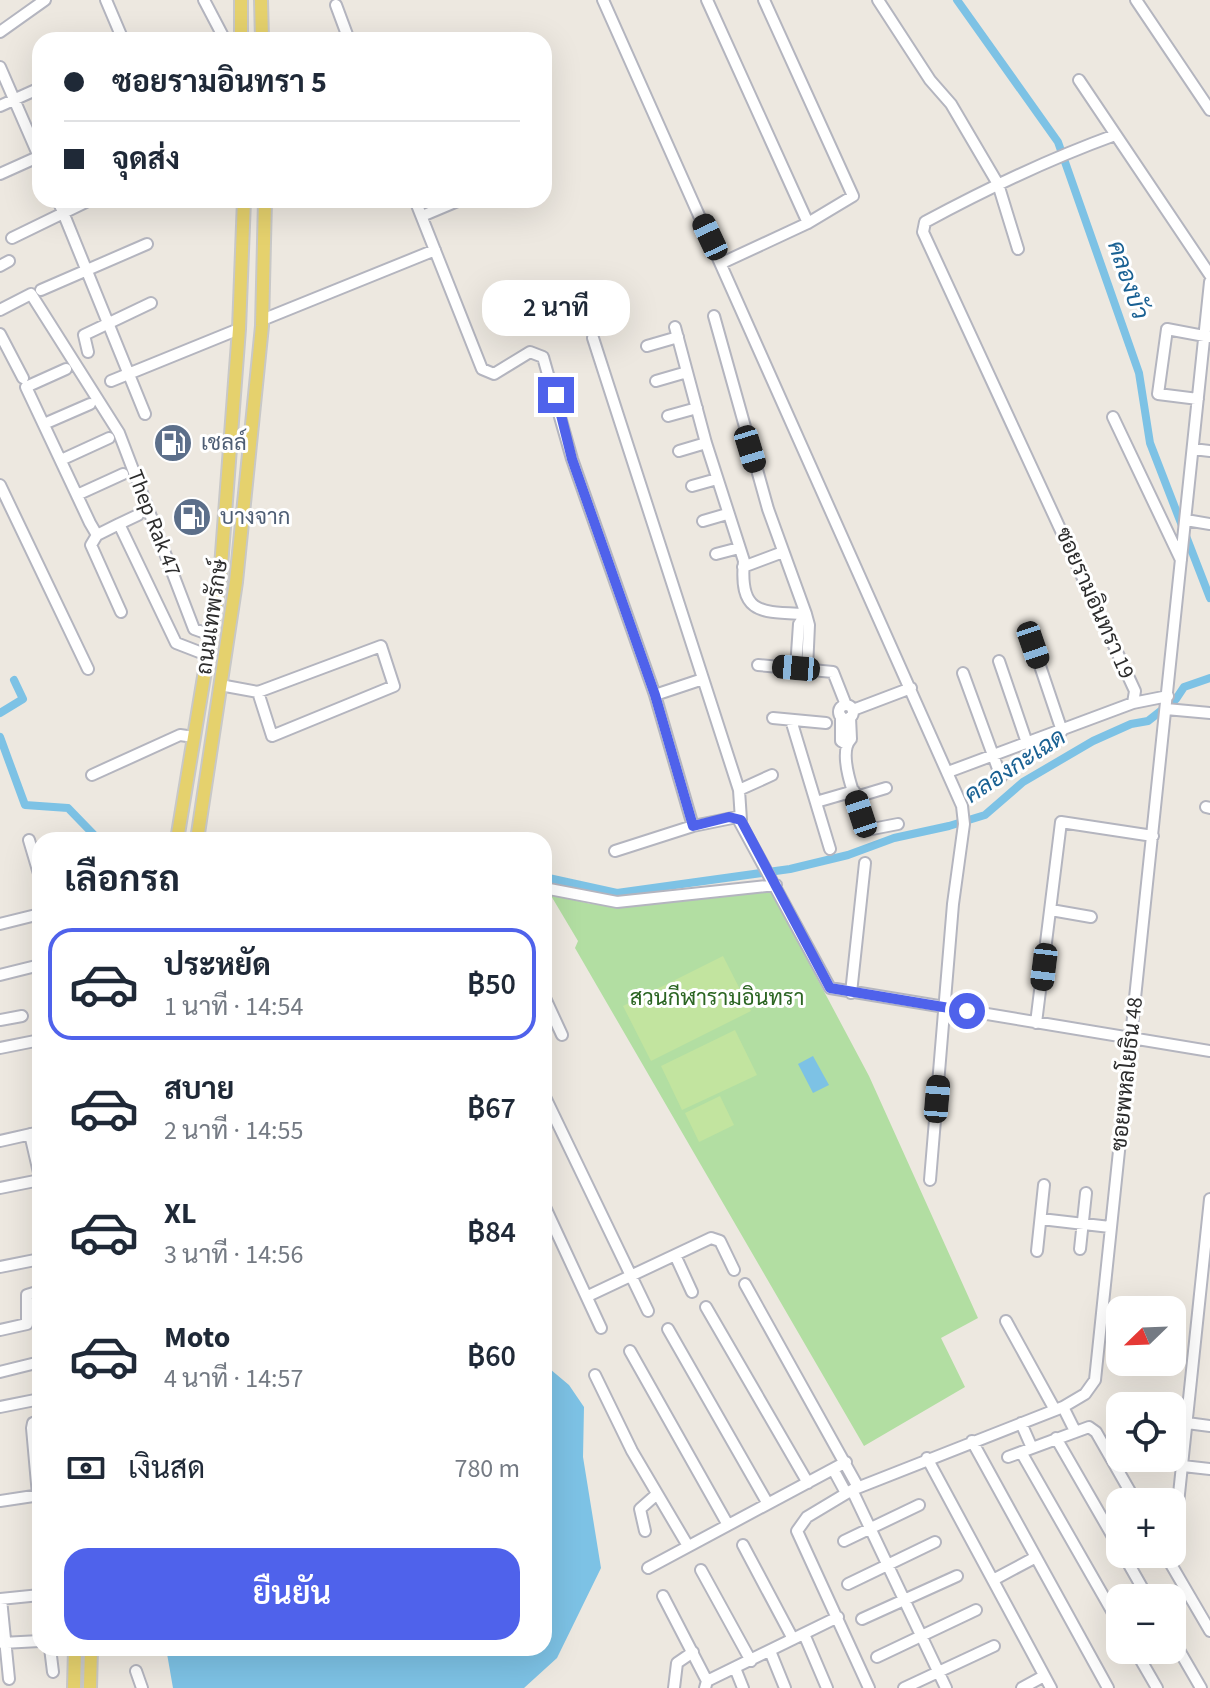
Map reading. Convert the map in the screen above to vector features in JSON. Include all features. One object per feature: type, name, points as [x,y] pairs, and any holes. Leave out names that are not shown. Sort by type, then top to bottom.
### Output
[{"type":"main road","points":[[241,0],[241,32]]},
{"type":"main road","points":[[261,0],[262,32]]},
{"type":"main road","name":"ถนนเทพรักษ์","points":[[178,832],[220,580],[239,329],[244,208]]},
{"type":"main road","name":"ถนนเทพรักษ์","points":[[198,832],[236,582],[262,320],[265,208]]},
{"type":"main road","points":[[74,1688],[75,1656]]},
{"type":"main road","points":[[90,1688],[91,1656]]},
{"type":"street","points":[[0,32],[45,0]]},
{"type":"street","points":[[106,0],[120,32]]},
{"type":"street","points":[[204,0],[221,32]]},
{"type":"street","points":[[603,0],[911,688],[948,772],[964,819],[930,1180]]},
{"type":"street","points":[[707,0],[808,223]]},
{"type":"street","points":[[722,263],[808,223],[853,196],[764,0]]},
{"type":"street","points":[[878,0],[930,80],[951,104],[998,184],[1018,249]]},
{"type":"street","points":[[1136,0],[1210,110]]},
{"type":"street","points":[[336,5],[346,32]]},
{"type":"street","points":[[0,67],[32,139]]},
{"type":"street","points":[[1079,80],[1210,275]]},
{"type":"street","points":[[0,106],[32,92]]},
{"type":"street","points":[[998,184],[1072,150],[1115,135]]},
{"type":"street","points":[[0,174],[32,160]]},
{"type":"street","name":"ซอยรามอินทรา 19","points":[[948,772],[1133,703],[1135,691],[923,232],[925,222],[998,184]]},
{"type":"street","points":[[61,208],[145,414]]},
{"type":"street","points":[[12,238],[72,208]]},
{"type":"street","points":[[418,208],[482,369],[494,374],[530,352],[543,357],[572,459],[655,695],[693,826]]},
{"type":"street","points":[[422,216],[441,208]]},
{"type":"street","points":[[41,290],[147,244]]},
{"type":"street","points":[[262,320],[435,250]]},
{"type":"street","name":"ซอยพหลโยธิน 48","points":[[838,1617],[797,1531],[807,1517],[852,1490],[1059,1408],[1085,1394],[1097,1376],[1198,399],[1208,336],[1210,282]]},
{"type":"street","name":"Thep Rak 47","points":[[0,310],[31,294],[96,403],[119,433],[194,629],[211,635]]},
{"type":"street","points":[[88,352],[84,335],[151,303]]},
{"type":"street","points":[[714,316],[750,449],[806,614]]},
{"type":"street","points":[[111,381],[239,329]]},
{"type":"street","points":[[1198,399],[1158,394],[1167,329],[1208,336]]},
{"type":"street","points":[[647,346],[677,332],[706,443],[739,548],[743,567],[741,577],[755,609],[806,614]]},
{"type":"street","points":[[0,334],[23,378]]},
{"type":"street","points":[[593,338],[740,796],[741,820],[830,988],[1210,1051]]},
{"type":"street","points":[[66,369],[26,387],[97,535]]},
{"type":"street","points":[[656,381],[687,372]]},
{"type":"street","points":[[44,424],[96,403]]},
{"type":"street","points":[[668,416],[697,408]]},
{"type":"street","points":[[1113,417],[1182,556]]},
{"type":"street","points":[[61,460],[109,438]]},
{"type":"street","points":[[679,451],[706,443]]},
{"type":"street","points":[[1193,449],[1210,451]]},
{"type":"street","points":[[77,495],[123,474]]},
{"type":"street","points":[[692,486],[717,479]]},
{"type":"street","points":[[0,485],[88,669]]},
{"type":"street","points":[[703,521],[727,514]]},
{"type":"street","points":[[121,612],[91,545],[97,535],[138,515]]},
{"type":"street","points":[[1186,523],[1210,524]]},
{"type":"street","points":[[119,524],[176,643],[207,655]]},
{"type":"street","points":[[716,554],[739,548]]},
{"type":"street","points":[[743,567],[783,552]]},
{"type":"street","points":[[802,669],[799,624],[806,614]]},
{"type":"street","points":[[1033,645],[1062,731]]},
{"type":"street","points":[[220,685],[258,692],[381,646],[394,686],[272,736],[258,692]]},
{"type":"street","points":[[999,661],[1027,743]]},
{"type":"street","points":[[758,665],[833,672],[847,712],[841,741],[846,744],[844,758],[868,832],[898,824]]},
{"type":"street","points":[[963,673],[1001,777]]},
{"type":"street","points":[[655,695],[703,679]]},
{"type":"street","points":[[847,712],[911,688]]},
{"type":"street","points":[[1133,703],[1168,696]]},
{"type":"street","points":[[1166,709],[1210,713]]},
{"type":"street","points":[[773,718],[826,723]]},
{"type":"street","points":[[791,720],[830,849]]},
{"type":"street","points":[[92,775],[180,735],[194,737]]},
{"type":"street","points":[[740,796],[772,775]]},
{"type":"street","points":[[816,802],[886,788]]},
{"type":"street","points":[[615,851],[729,817],[741,820]]},
{"type":"street","points":[[1036,1023],[1061,822],[1153,836]]},
{"type":"street","points":[[29,840],[32,850]]},
{"type":"street","points":[[851,993],[865,863]]},
{"type":"street","points":[[552,890],[617,902],[773,880]]},
{"type":"street","points":[[1051,910],[1091,917]]},
{"type":"street","points":[[0,924],[32,916]]},
{"type":"street","points":[[0,975],[32,967]]},
{"type":"street","points":[[552,1013],[562,1035]]},
{"type":"street","points":[[0,1020],[22,1016]]},
{"type":"street","points":[[0,1048],[32,1042]]},
{"type":"street","points":[[552,1111],[648,1311]]},
{"type":"street","points":[[0,1141],[32,1134]]},
{"type":"street","points":[[0,1188],[32,1180]]},
{"type":"street","points":[[1037,1251],[1044,1185]]},
{"type":"street","points":[[1080,1249],[1086,1193]]},
{"type":"street","points":[[1186,1434],[1210,1199]]},
{"type":"street","points":[[1041,1219],[1110,1227]]},
{"type":"street","points":[[552,1222],[601,1328]]},
{"type":"street","points":[[588,1296],[716,1238],[734,1270]]},
{"type":"street","points":[[675,1255],[692,1292]]},
{"type":"street","points":[[0,1267],[32,1261]]},
{"type":"street","points":[[745,1284],[846,1462],[852,1490],[946,1688]]},
{"type":"street","points":[[0,1330],[27,1324],[25,1298],[32,1295]]},
{"type":"street","points":[[706,1307],[808,1483]]},
{"type":"street","points":[[1006,1321],[1075,1431]]},
{"type":"street","points":[[668,1329],[768,1504]]},
{"type":"street","points":[[630,1351],[728,1525]]},
{"type":"street","points":[[0,1372],[32,1364]]},
{"type":"street","points":[[595,1375],[688,1546]]},
{"type":"street","points":[[0,1407],[32,1401]]},
{"type":"street","points":[[1021,1423],[1027,1450],[1106,1599]]},
{"type":"street","points":[[1187,1423],[1210,1426]]},
{"type":"street","points":[[1008,1457],[1089,1427],[1096,1432],[1128,1488]]},
{"type":"street","points":[[1056,1438],[1106,1525]]},
{"type":"street","points":[[972,1441],[1108,1688]]},
{"type":"street","points":[[927,1458],[1051,1688]]},
{"type":"street","points":[[648,1568],[846,1462]]},
{"type":"street","points":[[1186,1466],[1210,1469]]},
{"type":"street","points":[[833,1469],[852,1490]]},
{"type":"street","points":[[645,1531],[640,1509],[657,1494]]},
{"type":"street","points":[[0,1501],[32,1496]]},
{"type":"street","points":[[844,1541],[919,1505]]},
{"type":"street","points":[[848,1584],[935,1542]]},
{"type":"street","points":[[743,1545],[827,1688]]},
{"type":"street","points":[[993,1580],[1036,1557]]},
{"type":"street","points":[[1173,1568],[1210,1631]]},
{"type":"street","points":[[701,1570],[751,1661]]},
{"type":"street","points":[[862,1619],[957,1576]]},
{"type":"street","points":[[9,1679],[0,1599],[32,1596]]},
{"type":"street","points":[[663,1596],[693,1652],[706,1685],[838,1617],[869,1688]]},
{"type":"street","points":[[877,1657],[976,1610]]},
{"type":"street","points":[[3,1643],[32,1641]]},
{"type":"street","points":[[904,1688],[994,1646]]},
{"type":"street","points":[[770,1651],[785,1688]]},
{"type":"street","points":[[674,1688],[675,1666],[693,1652]]},
{"type":"street","points":[[51,1656],[53,1672]]},
{"type":"street","points":[[1186,1662],[1201,1688]]},
{"type":"street","points":[[1143,1664],[1157,1688]]},
{"type":"street","points":[[735,1668],[743,1688]]},
{"type":"street","points":[[136,1671],[142,1688]]},
{"type":"street","points":[[1022,1688],[1044,1676]]},
{"type":"green space","name":"สวนกีฬารามอินทรา","points":[[769,888],[869,1076],[978,1318],[941,1338],[965,1387],[864,1446],[575,948],[578,941],[552,894],[591,904],[617,905]]},
{"type":"green space","points":[[723,956],[751,1011],[651,1061],[623,1006]]},
{"type":"green space","points":[[735,1030],[757,1075],[682,1110],[661,1066]]},
{"type":"green space","points":[[720,1096],[734,1125],[699,1142],[685,1113]]},
{"type":"water","points":[[813,1056],[829,1085],[813,1093],[798,1064]]},
{"type":"water","points":[[552,1371],[569,1385],[584,1407],[583,1457],[601,1568],[557,1658],[524,1688],[173,1688],[167,1656],[552,1656]]},
{"type":"waterway","name":"คลองบัว","points":[[957,0],[1058,142],[1139,373],[1150,443],[1210,598]]},
{"type":"waterway","name":"คลองกะเฉด","points":[[552,879],[617,893],[790,869],[848,855],[894,838],[949,826],[985,815],[1023,782],[1093,741],[1131,724],[1148,721],[1176,699],[1184,687],[1210,678]]},
{"type":"waterway","points":[[0,713],[23,699],[14,680]]},
{"type":"waterway","points":[[0,737],[25,805],[68,808],[91,832]]},
{"type":"place","name":"เชลล์","points":[[173,443]]},
{"type":"place","name":"บางจาก","points":[[192,517]]},
{"type":"route","points":[[556,395],[572,459],[655,695],[693,826],[729,817],[741,820],[830,988],[967,1011]]}]
